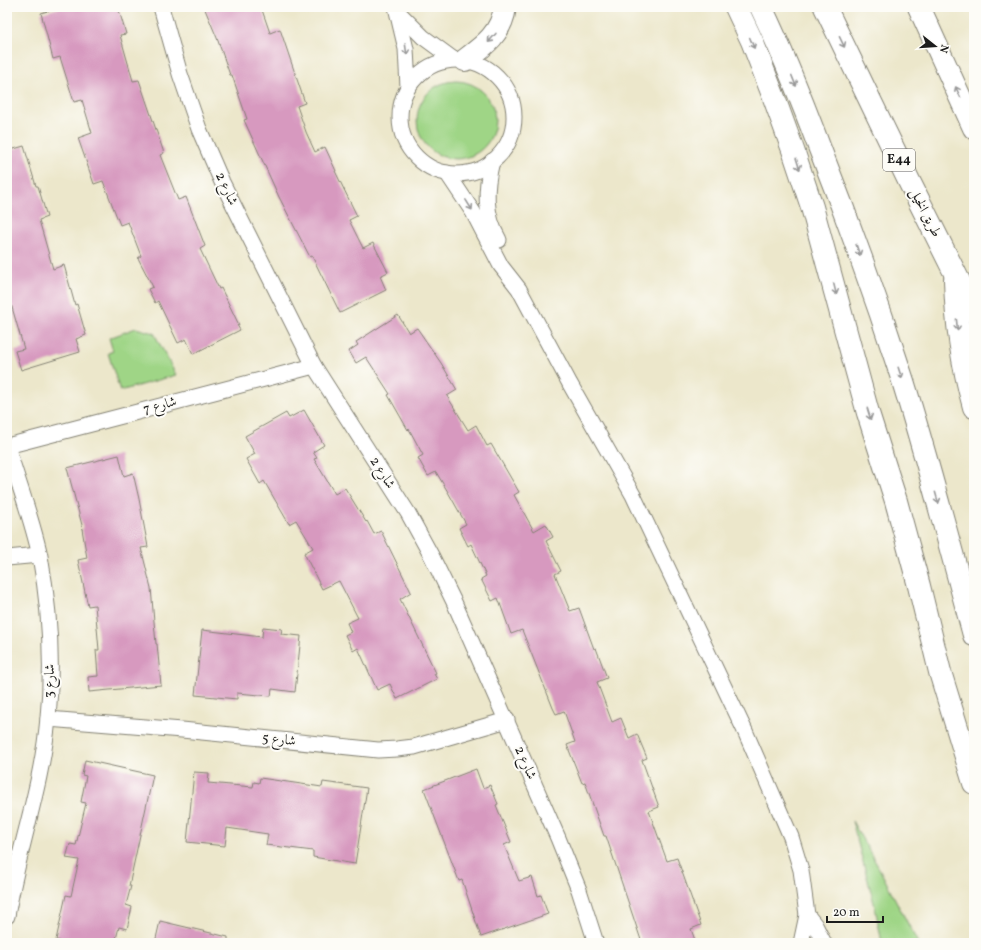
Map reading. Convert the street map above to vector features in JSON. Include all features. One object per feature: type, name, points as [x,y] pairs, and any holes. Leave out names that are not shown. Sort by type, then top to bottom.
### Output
[{"type":"highway","points":[[459,60],[489,41],[496,33],[501,23],[505,7]]},
{"type":"highway","points":[[736,7],[752,41],[773,95],[812,207],[868,413],[896,501],[940,672],[974,783]]},
{"type":"highway","points":[[761,7],[792,76],[845,213],[875,297],[905,389],[974,635]]},
{"type":"highway","name":"طريق الخيل","points":[[825,7],[974,311]]},
{"type":"highway","points":[[919,7],[974,128]]},
{"type":"highway","name":"E44","points":[[955,272],[959,343],[974,407]]},
{"type":"street","name":"شارع 2","points":[[161,7],[180,74],[199,129],[222,182],[314,366],[408,513],[454,602],[579,890],[596,943]]},
{"type":"street","points":[[397,9],[423,37],[459,60]]},
{"type":"street","points":[[397,9],[406,49],[408,87]]},
{"type":"street","points":[[459,60],[477,63],[497,76],[505,86],[511,98],[514,122],[511,133],[501,153],[485,167],[471,172],[457,174],[436,170],[417,158],[404,140],[400,119],[400,108],[408,87],[422,70],[432,65],[459,60]]},
{"type":"street","points":[[492,161],[486,193],[488,214],[496,235],[514,267],[519,289],[633,496],[745,731],[791,837],[800,870],[807,915],[801,943]]},
{"type":"street","points":[[447,173],[473,212],[501,266],[519,289]]},
{"type":"street","name":"شارع 7","points":[[7,446],[314,366]]},
{"type":"street","name":"شارع 3","points":[[7,446],[39,555],[48,609],[51,664],[48,719],[34,802],[11,892],[7,916]]},
{"type":"street","points":[[7,558],[39,555]]},
{"type":"street","name":"شارع 5","points":[[48,719],[182,730],[378,750],[414,747],[506,720]]},
{"type":"street","points":[[807,915],[815,925],[824,943]]},
{"type":"green space","points":[[456,81],[471,84],[484,92],[492,105],[495,120],[492,135],[484,148],[471,156],[456,159],[441,156],[428,148],[420,135],[417,120],[420,105],[428,92],[441,84]]},
{"type":"green space","points":[[136,328],[154,333],[176,375],[120,391],[108,353],[113,351],[109,338]]},
{"type":"green space","points":[[852,821],[880,870],[918,943],[882,943],[875,907]]},
{"type":"building","points":[[62,7],[118,7],[126,34],[120,35],[133,81],[139,80],[164,153],[160,155],[178,200],[186,197],[205,246],[200,249],[219,289],[221,288],[239,325],[237,325],[240,330],[193,354],[186,339],[178,343],[158,301],[155,303],[148,289],[153,287],[138,258],[141,256],[128,222],[120,225],[103,181],[94,184],[78,138],[92,133],[82,100],[74,102],[60,57],[53,59],[41,13]]},
{"type":"building","points":[[204,7],[261,7],[270,33],[280,29],[305,103],[297,106],[306,132],[315,152],[325,147],[357,216],[349,220],[363,248],[373,243],[388,272],[380,276],[386,290],[340,313],[312,256],[310,257],[279,197],[244,120],[247,119],[232,75],[230,75]]},
{"type":"building","points":[[24,146],[47,217],[39,220],[53,269],[64,265],[75,305],[77,304],[86,335],[76,339],[80,352],[21,370],[15,351],[24,349],[7,290],[7,151]]},
{"type":"building","points":[[398,315],[409,333],[417,328],[441,363],[457,390],[447,396],[468,430],[476,425],[487,446],[491,444],[519,492],[514,495],[534,531],[546,524],[553,537],[546,541],[561,571],[555,574],[570,611],[579,608],[594,649],[596,648],[607,678],[597,682],[612,722],[621,718],[629,738],[637,734],[647,758],[642,760],[659,807],[649,811],[667,861],[677,858],[701,925],[691,929],[696,943],[642,943],[606,836],[604,836],[585,782],[582,783],[567,745],[575,742],[564,711],[556,714],[522,630],[511,634],[498,598],[492,601],[481,579],[486,576],[471,544],[468,546],[459,528],[466,524],[436,472],[428,476],[418,458],[423,455],[388,395],[390,394],[366,357],[356,363],[349,351],[358,345],[356,342]]},
{"type":"building","points":[[304,410],[324,445],[313,452],[317,458],[314,459],[335,494],[345,488],[374,534],[381,531],[411,592],[400,599],[436,673],[434,674],[437,679],[397,699],[390,684],[377,690],[358,648],[353,651],[345,635],[351,632],[347,623],[358,618],[339,581],[322,589],[304,553],[313,548],[296,520],[289,524],[264,481],[260,484],[246,459],[255,454],[245,436],[286,413],[289,418]]},
{"type":"building","points":[[119,455],[124,476],[133,473],[148,547],[141,548],[151,588],[161,685],[89,692],[88,677],[98,676],[96,650],[99,650],[95,605],[88,606],[78,560],[87,558],[83,529],[67,468]]},
{"type":"building","points":[[263,627],[282,629],[281,634],[301,636],[295,692],[272,689],[271,696],[237,693],[237,699],[195,695],[202,630],[262,637]]},
{"type":"building","points":[[85,760],[153,775],[129,886],[131,886],[126,905],[132,907],[127,929],[119,927],[115,943],[59,943],[60,941],[56,940],[66,895],[71,896],[79,860],[66,858],[70,844],[76,845],[86,803],[81,802],[86,776],[82,775]]},
{"type":"building","points":[[476,769],[483,788],[490,785],[498,804],[496,805],[511,842],[504,845],[519,881],[532,877],[538,896],[541,895],[548,914],[481,937],[462,880],[459,881],[424,789]]},
{"type":"building","points":[[194,772],[209,773],[208,783],[253,787],[254,782],[259,783],[260,778],[322,787],[323,782],[367,788],[355,864],[313,857],[313,851],[266,845],[268,834],[227,828],[225,846],[187,842]]},
{"type":"building","points":[[160,921],[228,937],[228,943],[155,943]]}]
